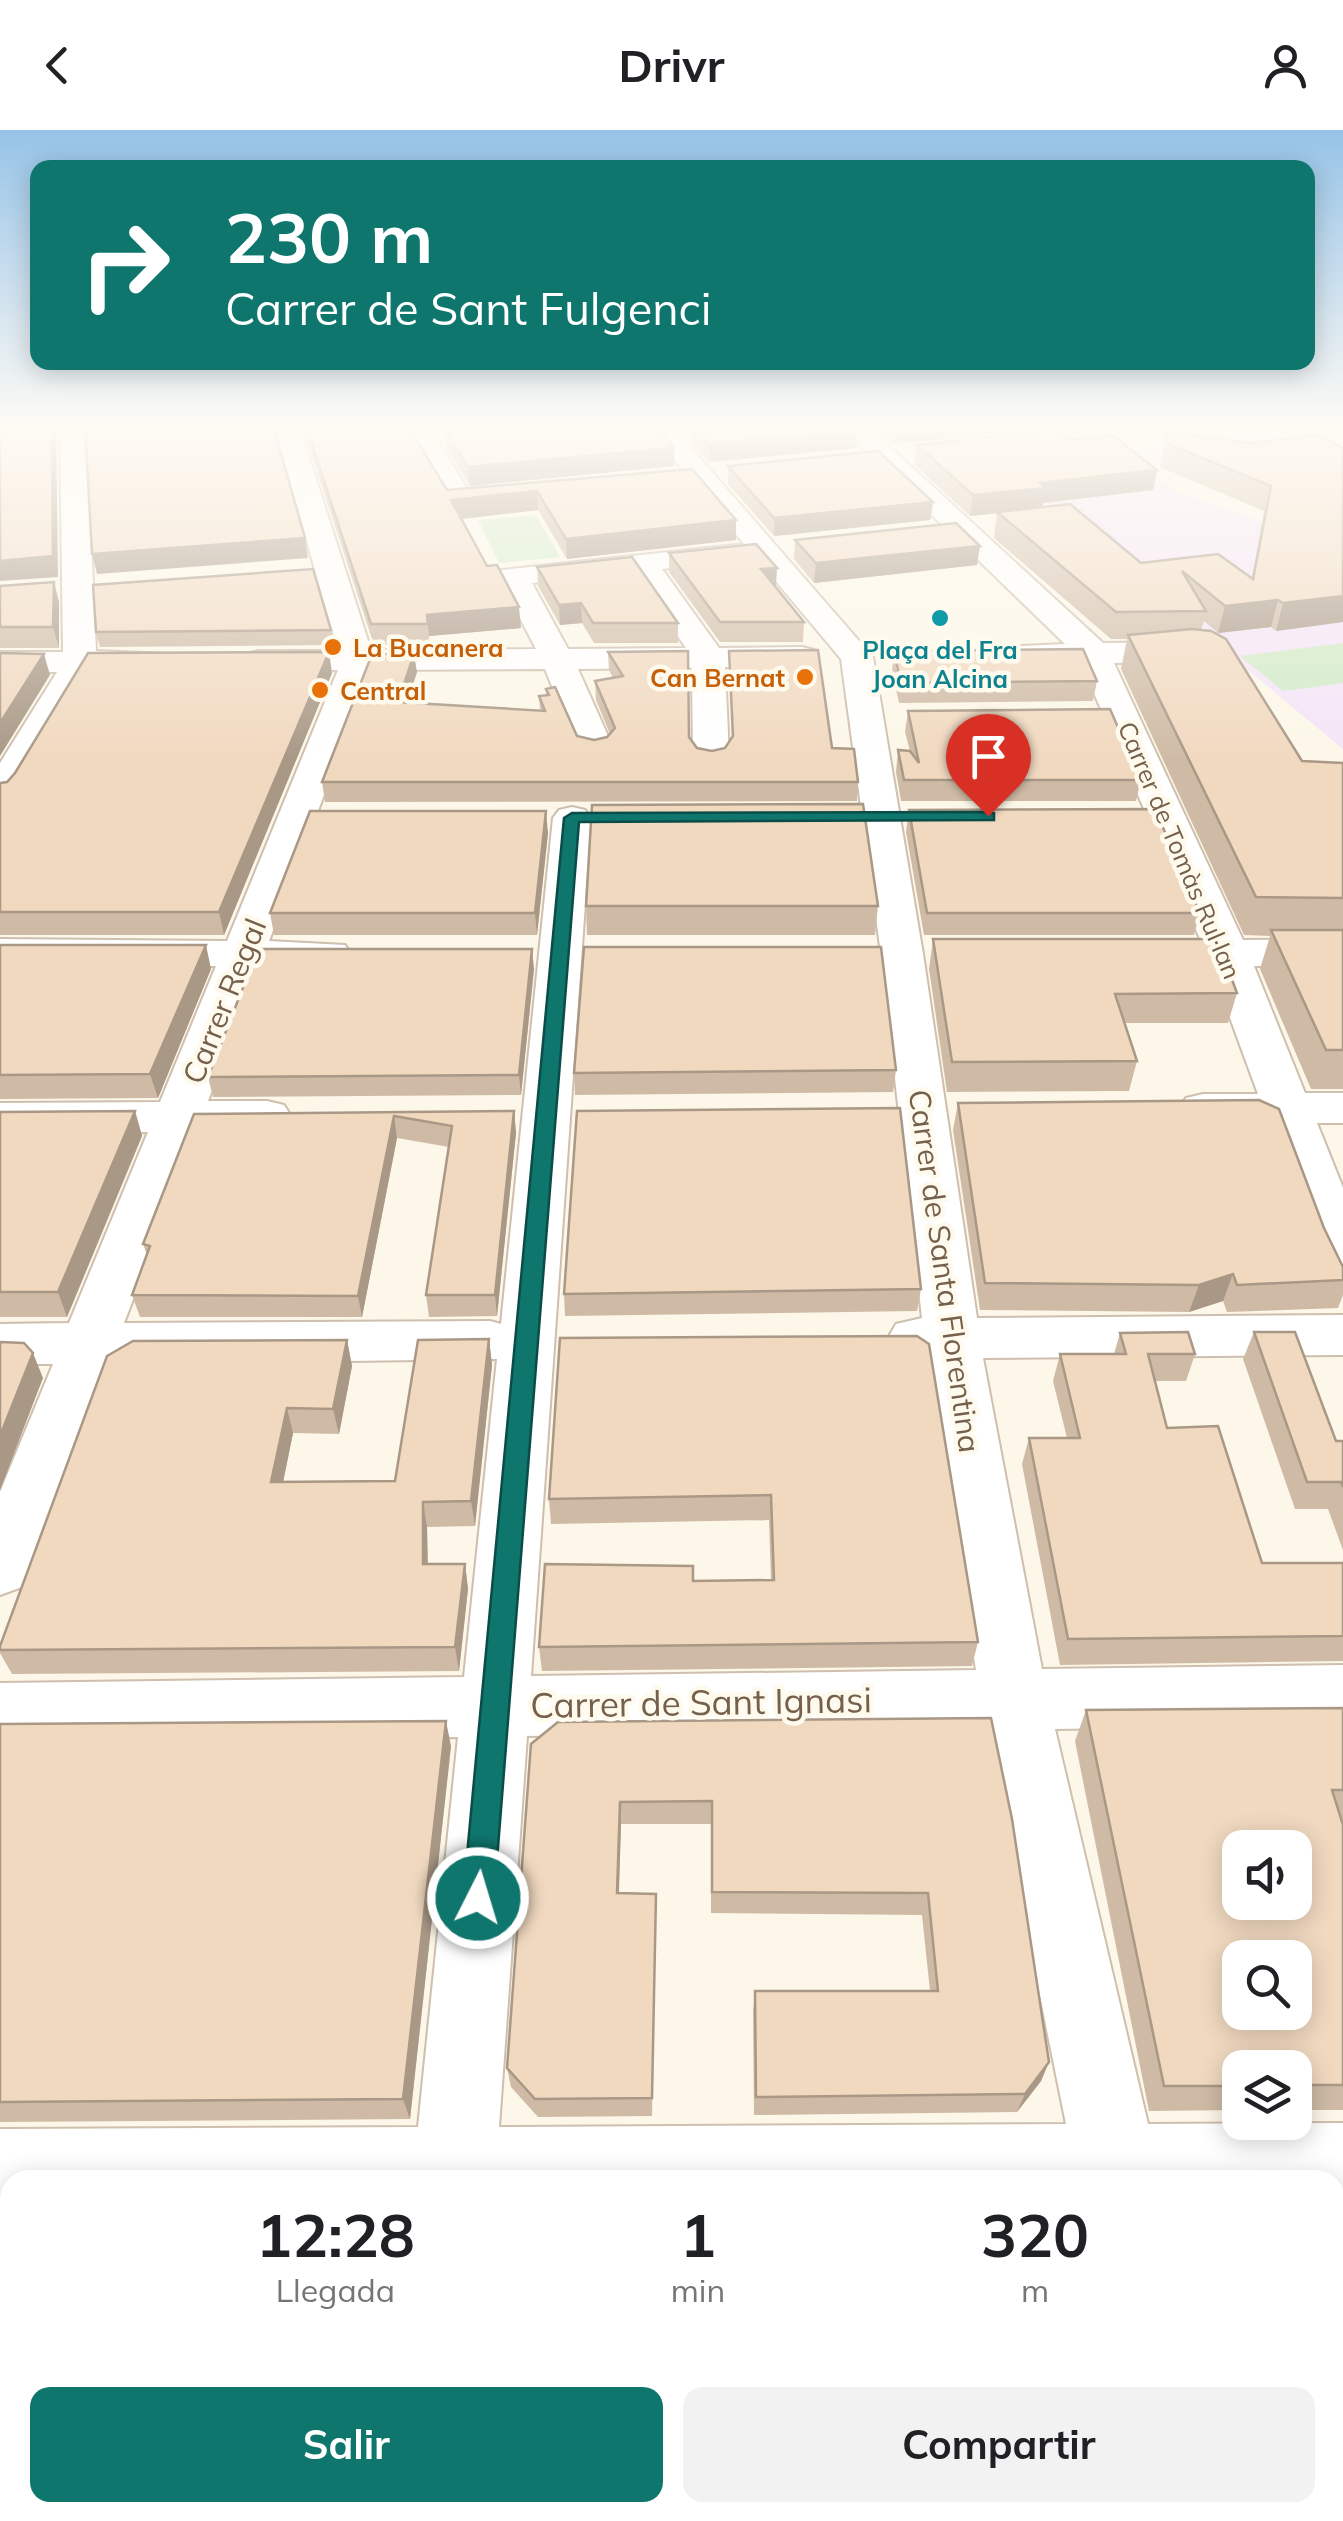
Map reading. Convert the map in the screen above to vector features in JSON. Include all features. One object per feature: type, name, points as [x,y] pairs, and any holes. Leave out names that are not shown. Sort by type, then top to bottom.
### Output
[{"type":"street","points":[[1,789],[80,661],[89,587],[84,538]]},
{"type":"street","points":[[305,538],[310,570],[358,661]]},
{"type":"street","points":[[594,745],[556,656],[513,576],[642,562],[666,538]]},
{"type":"street","points":[[769,538],[876,656]]},
{"type":"street","name":"Carrer de Tomàs Rul·lan","points":[[971,538],[1079,639],[1122,715],[1148,816],[1228,954],[1284,1109]]},
{"type":"street","points":[[642,562],[708,656],[711,756]]},
{"type":"street","points":[[40,591],[89,587]]},
{"type":"street","points":[[975,654],[1079,639],[1213,652],[1226,662]]},
{"type":"street","points":[[0,662],[876,656]]},
{"type":"street","name":"Carrer de Santa Florentina","points":[[876,656],[886,717],[880,817],[902,954],[952,1338],[1014,1699],[1114,2170]]},
{"type":"street","name":"Carrer Regal","points":[[0,1569],[242,954],[316,818],[358,661]]},
{"type":"street","points":[[1082,715],[1122,715]]},
{"type":"street","points":[[452,2170],[495,1704],[556,1341],[546,1114],[571,818]]},
{"type":"street","points":[[0,952],[362,954]]},
{"type":"street","points":[[1113,954],[1343,952]]},
{"type":"street","points":[[1150,1110],[1343,1108]]},
{"type":"street","points":[[1284,1109],[1343,1254]]},
{"type":"street","points":[[0,1118],[314,1116]]},
{"type":"street","points":[[875,1338],[1343,1335]]},
{"type":"street","points":[[0,1344],[556,1341]]},
{"type":"street","name":"Carrer de Sant Ignasi","points":[[0,1713],[1343,1695]]},
{"type":"street","points":[[1171,2170],[1343,2164]]},
{"type":"shaded area","points":[[1088,538],[1299,538],[1343,558],[1343,749]]},
{"type":"green space","points":[[487,538],[549,538],[560,557],[499,563]]},
{"type":"green space","points":[[1343,643],[1343,683],[1283,691],[1240,656]]},
{"type":"building","points":[[0,538],[53,538],[53,556],[0,561]]},
{"type":"building","points":[[91,538],[305,538],[92,554]]},
{"type":"building","points":[[343,538],[471,538],[487,566],[497,565],[519,607],[427,615],[428,624],[371,624]]},
{"type":"building","points":[[971,538],[980,546],[816,563],[795,540]]},
{"type":"building","points":[[1027,538],[1110,538],[1141,563],[1218,554],[1253,579],[1261,538],[1343,538],[1343,596],[1225,606],[1182,571],[1206,611],[1116,612]]},
{"type":"building","points":[[756,544],[777,568],[761,569],[804,622],[720,622],[669,553]]},
{"type":"building","points":[[632,557],[678,623],[593,623],[581,603],[559,605],[537,567]]},
{"type":"building","points":[[313,569],[331,630],[96,632],[93,585]]},
{"type":"building","points":[[54,582],[53,627],[0,627],[0,586]]},
{"type":"building","points":[[1211,631],[1226,639],[1302,761],[1343,763],[1343,898],[1256,897],[1128,635]]},
{"type":"building","points":[[1083,649],[1097,681],[901,683],[894,651]]},
{"type":"building","points":[[818,650],[832,748],[854,749],[858,782],[322,782],[372,654],[414,654],[398,702],[545,711],[539,696],[549,695],[546,689],[555,687],[577,736],[594,740],[607,737],[615,728],[595,681],[623,676],[608,652],[688,651],[689,737],[697,748],[712,751],[725,748],[733,736],[729,651]]},
{"type":"building","points":[[329,652],[219,912],[0,912],[0,783],[7,782],[15,773],[88,653]]},
{"type":"building","points":[[0,653],[44,654],[0,723]]},
{"type":"building","points":[[1110,709],[1141,780],[904,780],[898,750],[910,751],[919,763],[908,711]]},
{"type":"building","points":[[863,804],[878,906],[586,906],[592,805]]},
{"type":"building","points":[[1155,809],[1200,913],[927,913],[909,810]]},
{"type":"building","points":[[310,811],[546,811],[535,913],[270,913]]},
{"type":"building","points":[[1271,930],[1343,930],[1343,1050],[1326,1050]]},
{"type":"building","points":[[933,939],[1217,939],[1237,993],[1115,994],[1137,1061],[952,1062]]},
{"type":"building","points":[[0,945],[206,945],[150,1074],[0,1075]]},
{"type":"building","points":[[584,947],[881,947],[896,1070],[574,1073]]},
{"type":"building","points":[[258,949],[532,949],[519,1075],[208,1077]]},
{"type":"building","points":[[1259,1100],[1279,1109],[1343,1267],[1343,1280],[1237,1285],[1233,1274],[1199,1285],[985,1283],[958,1103]]},
{"type":"building","points":[[900,1108],[921,1289],[564,1294],[577,1111]]},
{"type":"building","points":[[135,1111],[58,1292],[0,1292],[0,1112]]},
{"type":"building","points":[[514,1111],[495,1295],[426,1295],[452,1126],[394,1116],[358,1296],[132,1295],[150,1246],[143,1244],[194,1114]]},
{"type":"building","points":[[1188,1332],[1195,1354],[1148,1354],[1167,1428],[1218,1426],[1262,1563],[1343,1563],[1343,1636],[1068,1639],[1029,1438],[1080,1438],[1060,1354],[1126,1354],[1120,1333]]},
{"type":"building","points":[[1254,1332],[1295,1332],[1336,1441],[1343,1441],[1343,1487],[1341,1482],[1307,1482]]},
{"type":"building","points":[[917,1336],[929,1344],[978,1642],[539,1647],[545,1564],[693,1566],[693,1581],[774,1580],[771,1495],[549,1499],[560,1338]]},
{"type":"building","points":[[489,1339],[471,1501],[423,1502],[423,1564],[465,1564],[455,1647],[0,1650],[107,1356],[133,1341],[347,1340],[333,1409],[287,1408],[271,1482],[395,1481],[418,1340]]},
{"type":"building","points":[[0,1342],[24,1343],[33,1353],[0,1436]]},
{"type":"building","points":[[1343,1708],[1343,1790],[1332,1790],[1343,1825],[1343,2085],[1312,2085],[1312,2050],[1222,2050],[1222,2086],[1164,2086],[1086,1710]]},
{"type":"building","points":[[991,1718],[1012,1819],[1049,2062],[1025,2094],[756,2097],[755,1991],[938,1991],[928,1893],[712,1892],[712,1801],[620,1802],[617,1893],[656,1894],[652,2098],[535,2099],[507,2068],[531,1744],[558,1722]]},
{"type":"building","points":[[446,1721],[403,2099],[0,2102],[0,1724]]},
{"type":"place","name":"Plaça del Fra Joan Alcina","points":[[940,618]]},
{"type":"place","name":"La Bucanera","points":[[333,647]]},
{"type":"place","name":"Can Bernat","points":[[805,677]]},
{"type":"place","name":"Central","points":[[320,690]]},
{"type":"route","points":[[478,1898],[572,818],[988,816]]}]
